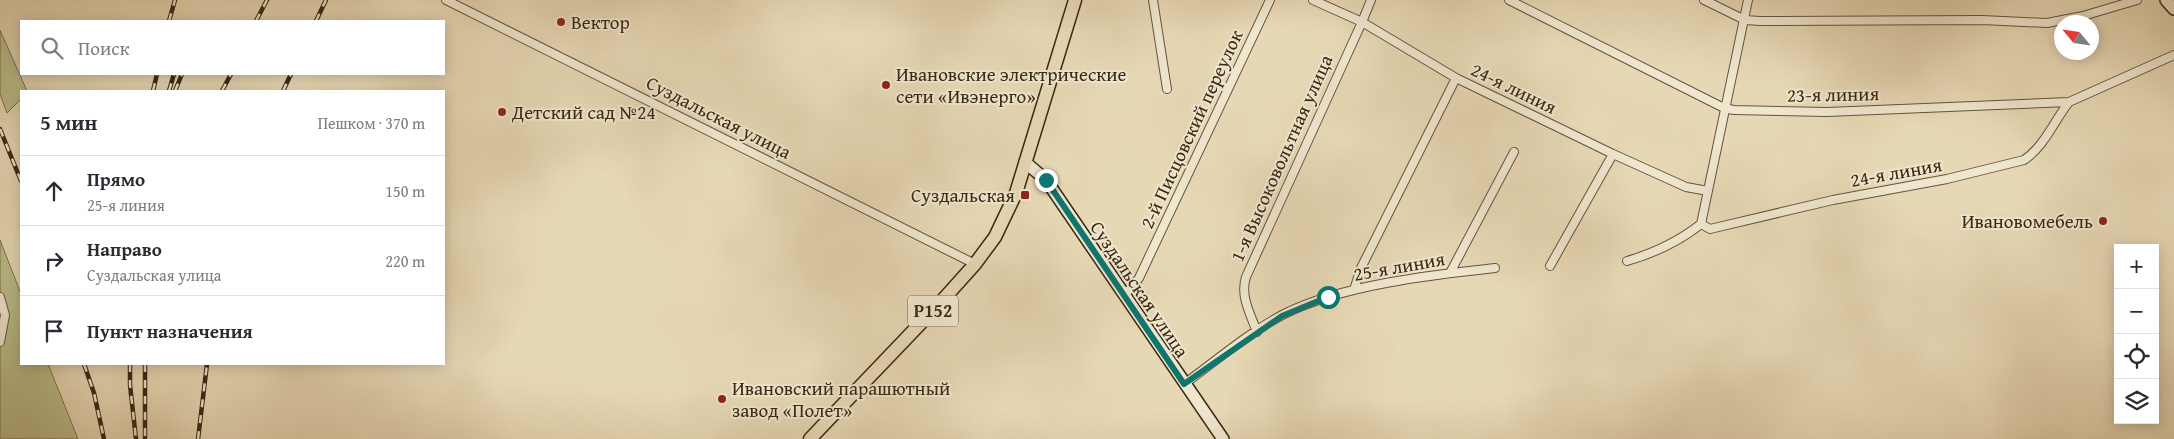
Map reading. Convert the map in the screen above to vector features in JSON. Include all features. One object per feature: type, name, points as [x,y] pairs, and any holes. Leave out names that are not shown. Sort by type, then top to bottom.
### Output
[{"type":"main road","name":"Р152","points":[[810,439],[975,264],[995,237],[1007,214],[1026,162],[1075,0]]},
{"type":"main road","points":[[2166,0],[2174,9]]},
{"type":"main road","name":"Суздальская улица","points":[[1026,162],[1046,180],[1222,439]]},
{"type":"street","name":"Суздальская улица","points":[[446,0],[975,264]]},
{"type":"street","points":[[1153,0],[1167,89]]},
{"type":"street","name":"2-й Писцовский переулок","points":[[1124,296],[1139,278],[1270,0]]},
{"type":"street","name":"24-я линия","points":[[1313,0],[1362,22],[1456,78],[1613,154],[1686,187],[1708,191]]},
{"type":"street","name":"1-я Высоковольтная улица","points":[[1257,332],[1244,300],[1242,287],[1371,0]]},
{"type":"street","name":"23-я линия","points":[[1509,0],[1724,108],[1734,110],[1827,112],[2069,102],[2174,55]]},
{"type":"street","points":[[1704,0],[1745,20],[1760,22],[1982,20],[2047,23],[2083,16],[2137,0]]},
{"type":"street","points":[[1627,261],[1664,248],[1680,240],[1701,224],[1748,0]]},
{"type":"street","points":[[1354,290],[1361,268],[1456,78]]},
{"type":"street","name":"24-я линия","points":[[1701,224],[1710,229],[1833,200],[1947,179],[2024,160],[2033,154],[2041,144],[2055,119],[2069,102]]},
{"type":"street","points":[[1450,273],[1514,152]]},
{"type":"street","points":[[1550,266],[1613,154]]},
{"type":"street","name":"25-я линия","points":[[1184,384],[1284,314],[1308,304],[1354,290],[1450,273],[1495,268]]},
{"type":"street","points":[[0,296],[5,315],[0,342]]},
{"type":"green space","points":[[0,30],[27,90],[20,90],[20,100],[7,113],[0,94]]},
{"type":"green space","points":[[0,240],[20,291],[20,365],[48,365],[78,439],[0,439]]},
{"type":"railway","points":[[169,20],[175,0]]},
{"type":"railway","points":[[257,20],[267,0]]},
{"type":"railway","points":[[316,20],[326,0]]},
{"type":"railway","points":[[153,90],[157,75]]},
{"type":"railway","points":[[169,90],[174,75]]},
{"type":"railway","points":[[175,90],[182,75]]},
{"type":"railway","points":[[223,90],[230,75]]},
{"type":"railway","points":[[283,90],[291,75]]},
{"type":"railway","points":[[0,129],[20,179]]},
{"type":"railway","points":[[84,365],[94,393],[104,439]]},
{"type":"railway","points":[[130,365],[130,385],[136,439]]},
{"type":"railway","points":[[145,365],[145,439]]},
{"type":"railway","points":[[198,439],[207,365]]},
{"type":"place","name":"Вектор","points":[[561,22]]},
{"type":"place","name":"Ивановские электрические сети «Ивэнерго»","points":[[886,85]]},
{"type":"place","name":"Детский сад №24","points":[[502,112]]},
{"type":"place","name":"Суздальская","points":[[1025,195]]},
{"type":"place","name":"Ивановомебель","points":[[2103,221]]},
{"type":"place","name":"Ивановский парашютный завод «Полет»","points":[[722,399]]},
{"type":"route","points":[[1046,180],[1184,384],[1264,326],[1308,304],[1328,297]]}]
